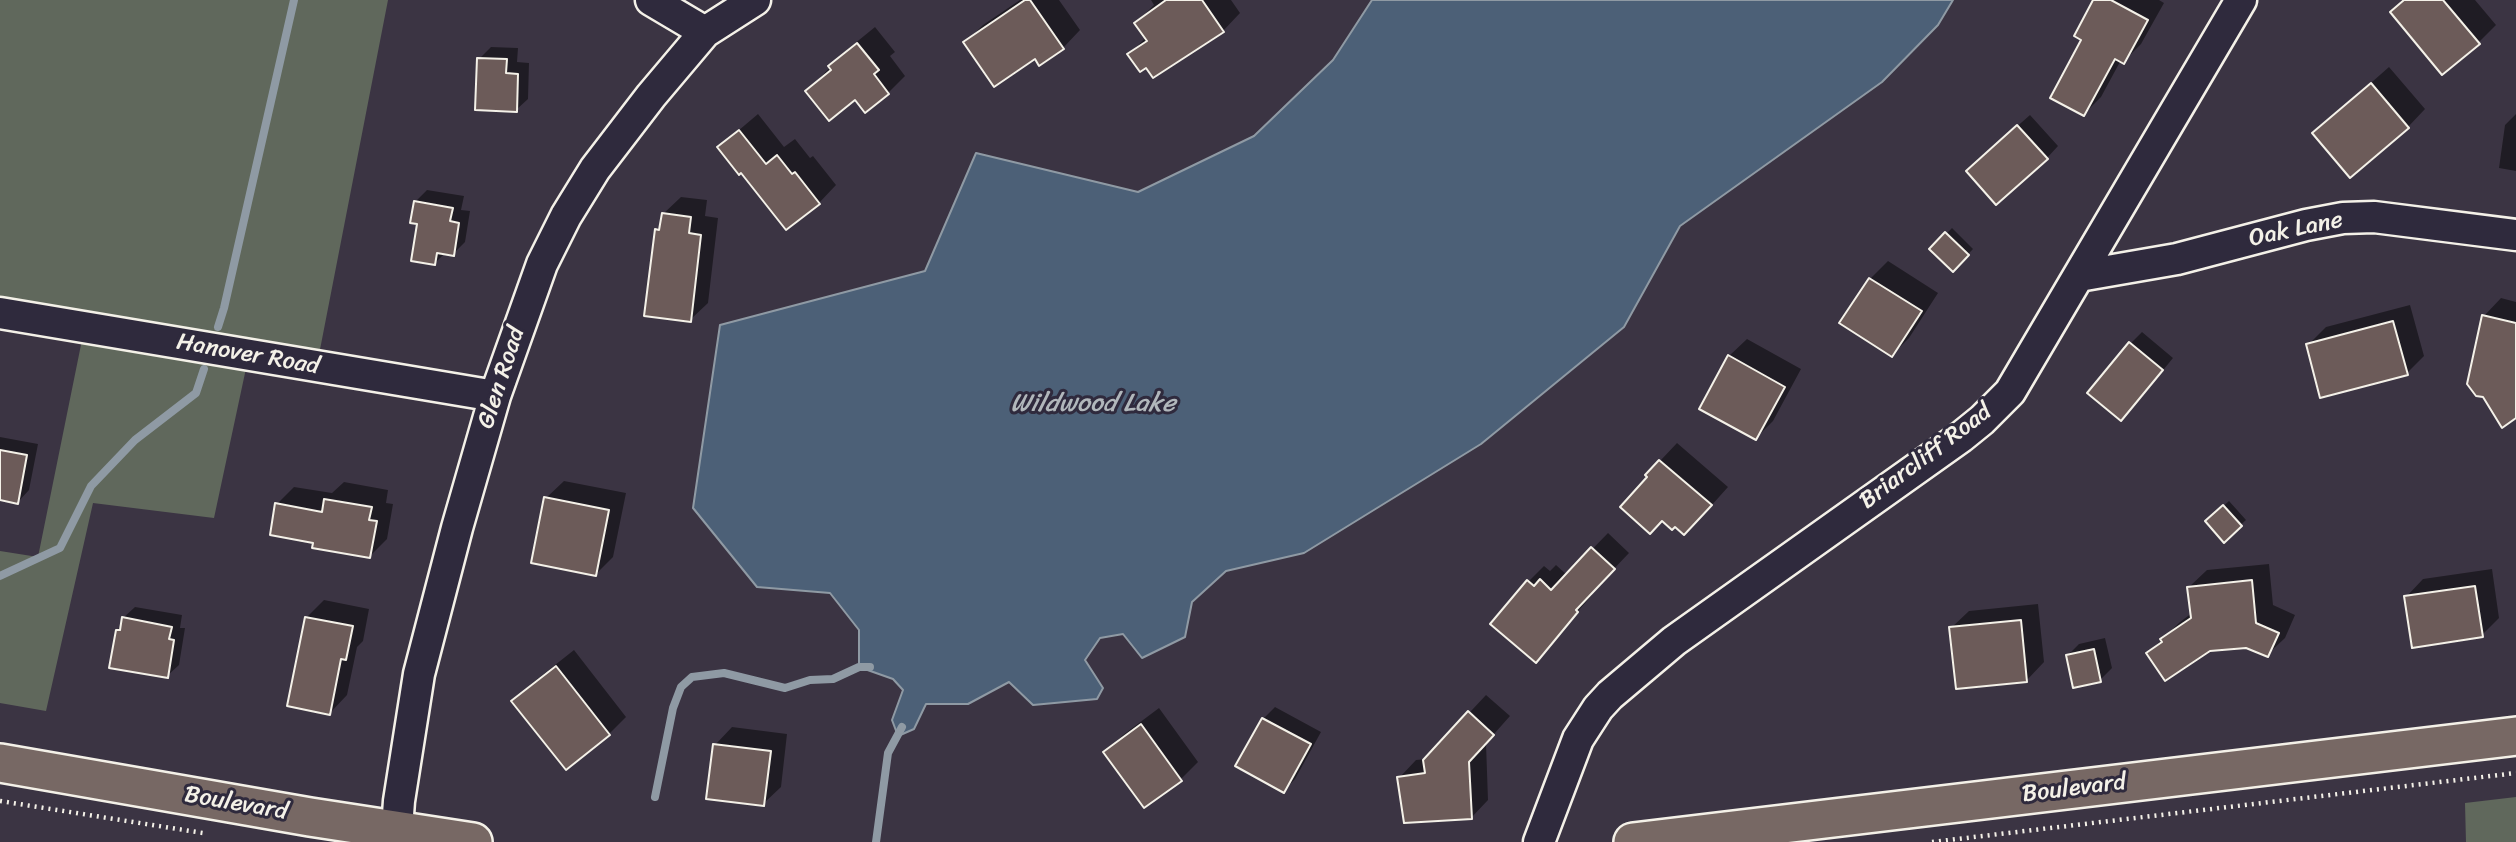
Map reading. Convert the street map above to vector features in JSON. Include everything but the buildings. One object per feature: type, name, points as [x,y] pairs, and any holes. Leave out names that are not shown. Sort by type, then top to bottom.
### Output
[{"type":"main road","name":"Boulevard","points":[[1633,842],[2516,736]]},
{"type":"main road","name":"Boulevard","points":[[0,763],[397,836],[473,842]]},
{"type":"street","points":[[651,0],[705,33]]},
{"type":"street","name":"Glen Road","points":[[397,836],[398,801],[419,674],[495,396],[530,292],[566,216],[595,169],[651,96],[705,33],[755,0]]},
{"type":"street","name":"Briarcliff Road","points":[[1539,842],[1578,739],[1610,695],[1685,633],[1982,420],[2010,392],[2241,0]]},
{"type":"street","name":"Oak Lane","points":[[2079,276],[2177,259],[2343,218],[2374,217],[2516,235]]},
{"type":"street","name":"Hanover Road","points":[[0,313],[495,396]]},
{"type":"path","points":[[1932,842],[2516,774]]},
{"type":"path","points":[[0,801],[211,834]]},
{"type":"shaded area","points":[[0,0],[388,0],[316,370],[248,359],[214,518],[93,503],[46,711],[0,703],[0,551],[38,557],[84,330],[0,315]]},
{"type":"shaded area","points":[[2516,797],[2516,842],[2466,842],[2465,803]]},
{"type":"water","name":"Wildwood Lake","points":[[1372,0],[1953,0],[1938,25],[1882,82],[1680,226],[1624,327],[1481,444],[1304,553],[1226,571],[1192,602],[1185,637],[1142,658],[1123,634],[1100,638],[1085,660],[1103,688],[1097,699],[1033,705],[1009,682],[968,704],[926,704],[914,729],[898,736],[892,720],[903,690],[893,679],[859,667],[859,630],[830,593],[757,587],[693,508],[720,325],[925,271],[976,153],[1138,192],[1254,136],[1333,60]]},
{"type":"waterway","points":[[218,327],[294,0]]},
{"type":"waterway","points":[[0,576],[60,548],[91,486],[135,440],[196,393],[204,369]]},
{"type":"waterway","points":[[655,797],[673,708],[681,687],[692,677],[724,673],[785,688],[810,680],[833,679],[859,667],[870,667]]},
{"type":"waterway","points":[[876,842],[888,753],[902,727]]}]
